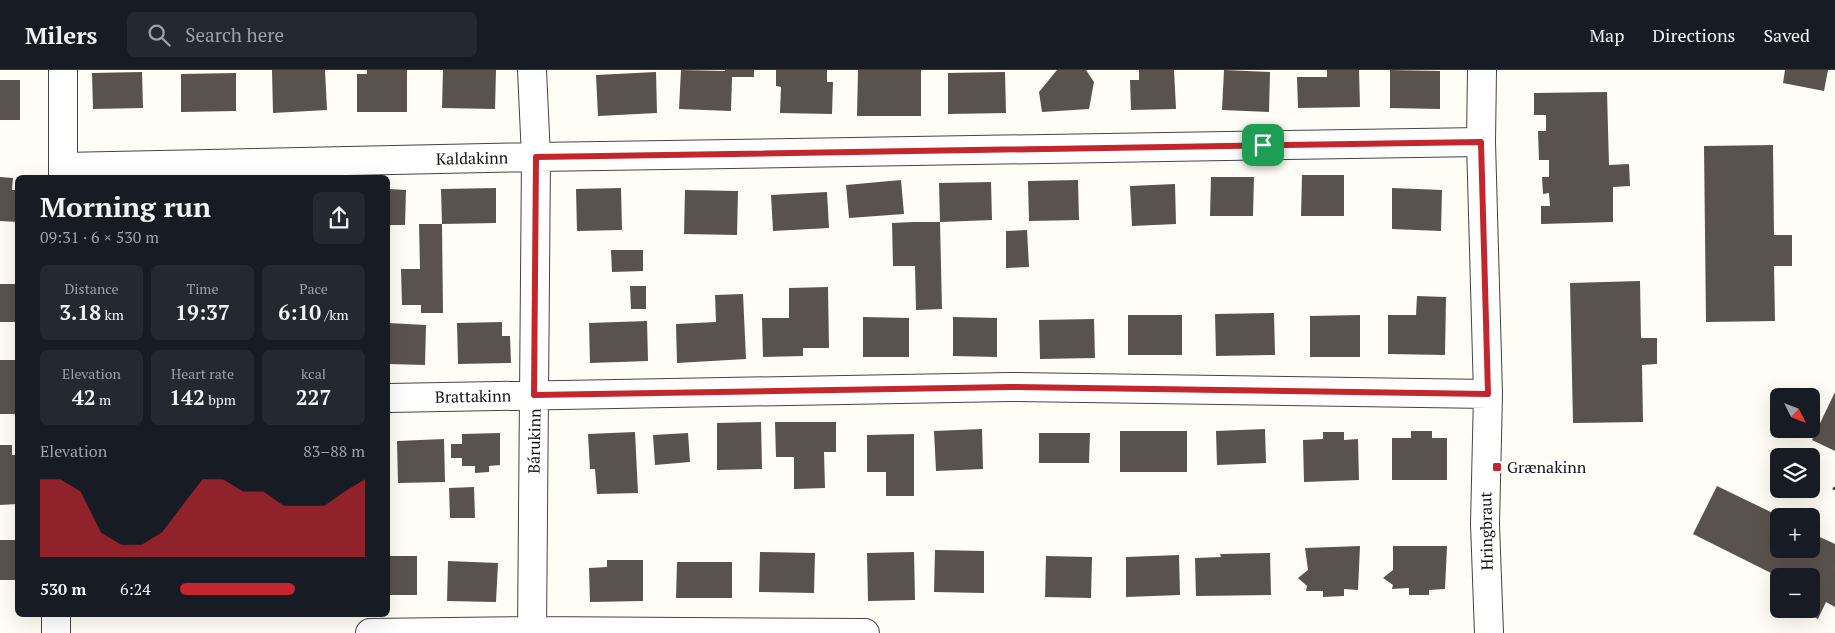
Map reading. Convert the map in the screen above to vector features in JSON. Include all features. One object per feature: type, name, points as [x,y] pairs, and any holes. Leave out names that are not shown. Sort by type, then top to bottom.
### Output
[{"type":"street","points":[[63,70],[63,172]]},
{"type":"street","name":"Bárukinn","points":[[532,70],[536,157],[532,632]]},
{"type":"street","name":"Hringbraut","points":[[1482,70],[1481,142],[1488,394],[1485,524],[1489,633]]},
{"type":"street","name":"Kaldakinn","points":[[63,172],[536,157],[1481,142]]},
{"type":"street","name":"Brattakinn","points":[[390,398],[1010,387],[1488,394]]},
{"type":"street","points":[[56,617],[56,633]]},
{"type":"street","points":[[370,633],[865,633]]},
{"type":"building","points":[[272,70],[325,70],[327,110],[273,113]]},
{"type":"building","points":[[367,70],[407,70],[407,112],[357,112],[357,74],[367,74]]},
{"type":"building","points":[[443,70],[496,70],[495,109],[442,108]]},
{"type":"building","points":[[681,70],[754,70],[754,77],[732,77],[731,111],[679,109]]},
{"type":"building","points":[[776,70],[827,70],[827,82],[833,82],[832,114],[780,113],[781,87],[776,86]]},
{"type":"building","points":[[858,70],[921,70],[921,116],[857,116]]},
{"type":"building","points":[[1057,70],[1086,70],[1094,82],[1089,109],[1042,112],[1039,92]]},
{"type":"building","points":[[1139,70],[1174,70],[1176,109],[1131,110],[1130,80],[1139,80]]},
{"type":"building","points":[[1224,70],[1270,72],[1269,112],[1222,110]]},
{"type":"building","points":[[1327,70],[1359,70],[1360,107],[1298,108],[1297,77],[1327,77]]},
{"type":"building","points":[[1390,70],[1440,71],[1440,109],[1390,108]]},
{"type":"building","points":[[1785,70],[1828,70],[1824,91],[1783,83]]},
{"type":"building","points":[[142,72],[143,108],[93,109],[92,73]]},
{"type":"building","points":[[656,72],[657,113],[598,116],[596,75]]},
{"type":"building","points":[[1005,72],[1006,113],[948,114],[948,73]]},
{"type":"building","points":[[236,73],[236,111],[181,112],[181,74]]},
{"type":"building","points":[[0,80],[20,80],[20,120],[0,120]]},
{"type":"building","points":[[1607,92],[1609,165],[1629,164],[1630,186],[1613,187],[1613,222],[1541,224],[1541,206],[1550,206],[1549,193],[1543,194],[1542,177],[1549,177],[1549,160],[1539,160],[1538,131],[1546,131],[1546,115],[1534,115],[1534,93]]},
{"type":"building","points":[[1773,145],[1774,235],[1792,235],[1792,266],[1774,266],[1775,321],[1706,322],[1704,146]]},
{"type":"building","points":[[1302,175],[1344,175],[1344,216],[1301,216]]},
{"type":"building","points":[[0,177],[13,178],[12,190],[15,190],[15,222],[0,221]]},
{"type":"building","points":[[1211,177],[1254,177],[1253,216],[1210,216]]},
{"type":"building","points":[[901,180],[904,214],[849,218],[846,185]]},
{"type":"building","points":[[1078,180],[1079,220],[1029,221],[1028,181]]},
{"type":"building","points":[[991,182],[992,220],[940,222],[939,183]]},
{"type":"building","points":[[1175,184],[1176,224],[1132,226],[1130,186]]},
{"type":"building","points":[[496,188],[496,223],[442,224],[441,189]]},
{"type":"building","points":[[621,188],[622,230],[577,231],[576,189]]},
{"type":"building","points":[[1392,188],[1442,190],[1441,231],[1392,229]]},
{"type":"building","points":[[390,189],[406,190],[405,225],[390,225]]},
{"type":"building","points":[[685,190],[738,191],[737,235],[684,234]]},
{"type":"building","points":[[827,192],[829,228],[773,231],[771,195]]},
{"type":"building","points":[[940,222],[942,309],[916,310],[915,266],[893,266],[892,223]]},
{"type":"building","points":[[419,224],[442,224],[443,313],[421,313],[421,305],[402,305],[401,269],[420,269]]},
{"type":"building","points":[[1027,230],[1029,267],[1006,268],[1006,231]]},
{"type":"building","points":[[611,250],[643,250],[643,271],[612,272]]},
{"type":"building","points":[[1640,281],[1641,338],[1657,338],[1657,364],[1642,365],[1643,422],[1573,423],[1570,283]]},
{"type":"building","points":[[0,284],[15,284],[15,322],[0,322]]},
{"type":"building","points":[[630,286],[646,286],[646,309],[631,309]]},
{"type":"building","points":[[828,287],[829,348],[803,348],[803,356],[763,357],[762,318],[789,318],[789,288]]},
{"type":"building","points":[[743,294],[746,359],[677,363],[676,324],[716,322],[715,295]]},
{"type":"building","points":[[1417,296],[1446,297],[1445,355],[1388,354],[1388,315],[1416,315]]},
{"type":"building","points":[[1274,313],[1275,355],[1216,356],[1215,314]]},
{"type":"building","points":[[1128,315],[1182,315],[1182,355],[1128,355]]},
{"type":"building","points":[[1360,315],[1360,357],[1310,357],[1310,316]]},
{"type":"building","points":[[863,317],[909,318],[909,357],[863,357]]},
{"type":"building","points":[[953,317],[997,318],[997,357],[953,356]]},
{"type":"building","points":[[1094,319],[1095,358],[1040,359],[1039,320]]},
{"type":"building","points":[[647,321],[648,361],[590,363],[589,323]]},
{"type":"building","points":[[502,322],[502,336],[510,336],[511,363],[458,364],[457,323]]},
{"type":"building","points":[[390,323],[426,325],[425,365],[390,364]]},
{"type":"building","points":[[0,360],[15,360],[15,414],[0,414]]},
{"type":"building","points":[[1835,392],[1835,451],[1812,440],[1813,438],[1820,438],[1820,423]]},
{"type":"building","points":[[761,422],[762,469],[717,470],[717,423]]},
{"type":"building","points":[[775,422],[836,422],[836,452],[824,452],[825,488],[794,489],[794,457],[776,457]]},
{"type":"building","points":[[982,429],[983,469],[936,471],[934,431]]},
{"type":"building","points":[[1265,429],[1266,463],[1217,465],[1216,431]]},
{"type":"building","points":[[1120,431],[1187,431],[1187,472],[1120,472]]},
{"type":"building","points":[[1411,431],[1432,431],[1432,438],[1447,438],[1447,480],[1392,480],[1392,438],[1411,438]]},
{"type":"building","points":[[635,432],[638,493],[597,494],[595,469],[590,469],[588,434]]},
{"type":"building","points":[[1323,432],[1344,432],[1344,440],[1358,439],[1359,480],[1304,482],[1303,440],[1323,439]]},
{"type":"building","points":[[500,433],[500,465],[489,466],[489,472],[475,473],[475,466],[462,466],[462,458],[451,458],[451,444],[462,444],[462,434]]},
{"type":"building","points":[[688,433],[690,462],[655,465],[653,435]]},
{"type":"building","points":[[1039,433],[1090,433],[1089,463],[1039,463]]},
{"type":"building","points":[[914,434],[914,496],[886,496],[886,472],[867,472],[867,435]]},
{"type":"building","points":[[444,439],[445,482],[398,483],[397,441]]},
{"type":"building","points":[[0,445],[12,445],[12,455],[15,455],[15,504],[0,505]]},
{"type":"building","points":[[1717,486],[1770,512],[1770,558],[1820,558],[1820,537],[1835,544],[1835,607],[1826,602],[1820,615],[1820,568],[1770,568],[1770,572],[1693,534]]},
{"type":"building","points":[[474,487],[475,518],[450,518],[449,488]]},
{"type":"building","points":[[0,540],[15,540],[15,580],[0,580]]},
{"type":"building","points":[[1360,546],[1358,590],[1344,589],[1344,596],[1323,597],[1323,591],[1306,591],[1307,586],[1298,578],[1308,570],[1305,548]]},
{"type":"building","points":[[1393,546],[1447,546],[1445,589],[1429,590],[1429,595],[1409,595],[1409,588],[1392,589],[1393,585],[1383,578],[1393,570]]},
{"type":"building","points":[[935,550],[984,551],[984,593],[934,592]]},
{"type":"building","points":[[760,552],[815,553],[814,593],[759,592]]},
{"type":"building","points":[[914,552],[915,600],[868,601],[867,553]]},
{"type":"building","points":[[1270,553],[1271,595],[1196,596],[1195,558],[1221,557],[1220,554]]},
{"type":"building","points":[[1179,555],[1180,595],[1126,597],[1126,557]]},
{"type":"building","points":[[390,556],[417,556],[417,595],[390,595]]},
{"type":"building","points":[[1046,556],[1092,557],[1091,598],[1045,597]]},
{"type":"building","points":[[607,560],[643,560],[643,601],[590,602],[589,568],[607,567]]},
{"type":"building","points":[[448,561],[498,563],[496,602],[447,601]]},
{"type":"building","points":[[677,562],[732,562],[732,598],[676,598]]},
{"type":"place","name":"Grænakinn","points":[[1497,467]]},
{"type":"route","points":[[1481,142],[1488,394],[1010,387],[534,395],[536,157],[1263,145],[1481,142]]}]
